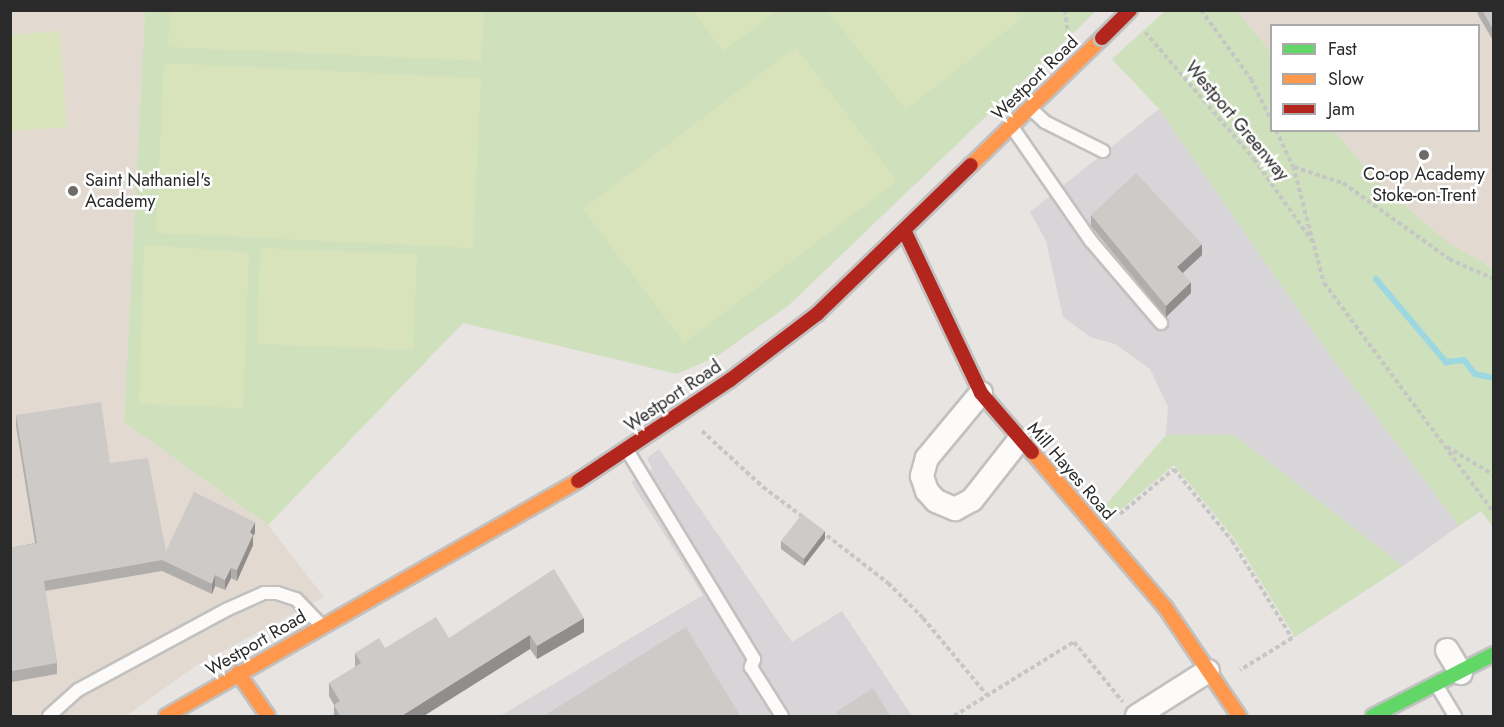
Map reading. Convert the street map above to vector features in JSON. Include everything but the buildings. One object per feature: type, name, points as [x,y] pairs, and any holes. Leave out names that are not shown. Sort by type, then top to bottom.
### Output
[{"type":"street","name":"Westport Road","points":[[166,717],[238,673],[567,488],[682,412],[817,314],[905,232],[1130,10]]},
{"type":"street","name":"Mill Hayes Road","points":[[905,232],[981,393],[1019,440],[1165,607],[1239,717]]},
{"type":"street","points":[[981,393],[927,459],[922,476],[927,491],[936,501],[955,509],[972,500],[1019,440]]},
{"type":"street","points":[[1447,650],[1461,673]]},
{"type":"street","points":[[1373,717],[1437,686],[1494,654]]},
{"type":"street","points":[[238,673],[268,717]]},
{"type":"street","points":[[1132,712],[1212,678]]},
{"type":"lane","points":[[1030,108],[1045,122],[1103,151]]},
{"type":"lane","points":[[1012,126],[1090,241],[1161,322]]},
{"type":"lane","points":[[626,449],[754,659],[751,667],[782,717]]},
{"type":"lane","points":[[49,717],[78,690],[228,609],[264,593],[277,592],[296,599],[322,626]]},
{"type":"lane","points":[[1437,686],[1455,717]]},
{"type":"path","points":[[1201,10],[1251,79],[1270,118]]},
{"type":"path","name":"Westport Greenway","points":[[1142,28],[1254,159],[1314,244]]},
{"type":"path","points":[[1277,132],[1293,166],[1324,283],[1494,513]]},
{"type":"path","points":[[1293,166],[1343,183],[1449,259],[1494,279]]},
{"type":"path","points":[[682,412],[763,488],[888,583],[923,618],[986,694]]},
{"type":"path","points":[[1444,446],[1494,475]]},
{"type":"path","points":[[1099,531],[1174,470],[1232,542],[1292,638],[1212,678]]},
{"type":"path","points":[[954,717],[986,694],[1074,642],[1132,712]]},
{"type":"shaded area","name":"Saint Nathaniel's Academy","points":[[10,11],[145,11],[124,422],[268,525],[324,597],[194,667],[126,716],[11,716]]},
{"type":"shaded area","name":"Co-op Academy Stoke-on-Trent","points":[[1237,11],[1493,11],[1493,268],[1448,244],[1375,180],[1336,132],[1480,132],[1480,24],[1270,24],[1270,51]]},
{"type":"shaded area","points":[[1159,109],[1324,347],[1459,526],[1403,566],[1234,435],[1166,435],[1168,407],[1150,369],[1115,344],[1090,337],[1063,317],[1046,241],[1030,212]]},
{"type":"shaded area","points":[[659,449],[792,642],[842,611],[912,716],[500,716],[703,595],[631,482],[652,469],[647,458]]},
{"type":"green space","points":[[1014,10],[1021,19],[906,110],[828,11]]},
{"type":"green space","points":[[145,11],[1096,11],[789,305],[716,357],[677,374],[463,323],[268,525],[124,422]]},
{"type":"green space","points":[[170,11],[484,11],[481,61],[168,47]]},
{"type":"green space","points":[[693,11],[777,11],[723,51]]},
{"type":"green space","points":[[1165,11],[1237,11],[1270,51],[1270,132],[1336,132],[1375,180],[1448,243],[1493,268],[1493,527],[1481,511],[1459,526],[1324,347],[1159,109],[1112,59]]},
{"type":"green space","points":[[60,31],[67,127],[11,131],[11,35]]},
{"type":"green space","points":[[796,47],[897,181],[684,343],[583,209]]},
{"type":"green space","points":[[164,63],[481,78],[473,248],[156,233]]},
{"type":"green space","points":[[144,245],[249,252],[243,408],[139,404]]},
{"type":"green space","points":[[260,248],[417,254],[413,350],[257,344]]},
{"type":"green space","points":[[1166,435],[1234,435],[1403,566],[1295,637],[1234,538],[1174,465],[1114,515],[1105,506]]},
{"type":"waterway","points":[[1376,279],[1446,362],[1464,360],[1475,374],[1494,378]]},
{"type":"traffic: fast","points":[[1373,716],[1494,654]]},
{"type":"traffic: slow","points":[[971,165],[1102,38]]},
{"type":"traffic: slow","points":[[1032,452],[1165,607],[1239,716]]},
{"type":"traffic: slow","points":[[166,716],[578,481]]},
{"type":"traffic: slow","points":[[238,673],[268,716]]},
{"type":"traffic: jam","points":[[1102,38],[1130,10]]},
{"type":"traffic: jam","points":[[578,481],[730,380],[817,314],[971,165]]},
{"type":"traffic: jam","points":[[905,232],[981,393],[1032,452]]},
{"type":"place","name":"Co-op Academy Stoke-on-Trent","points":[[1424,155]]},
{"type":"place","name":"Saint Nathaniel's Academy","points":[[73,191]]}]
